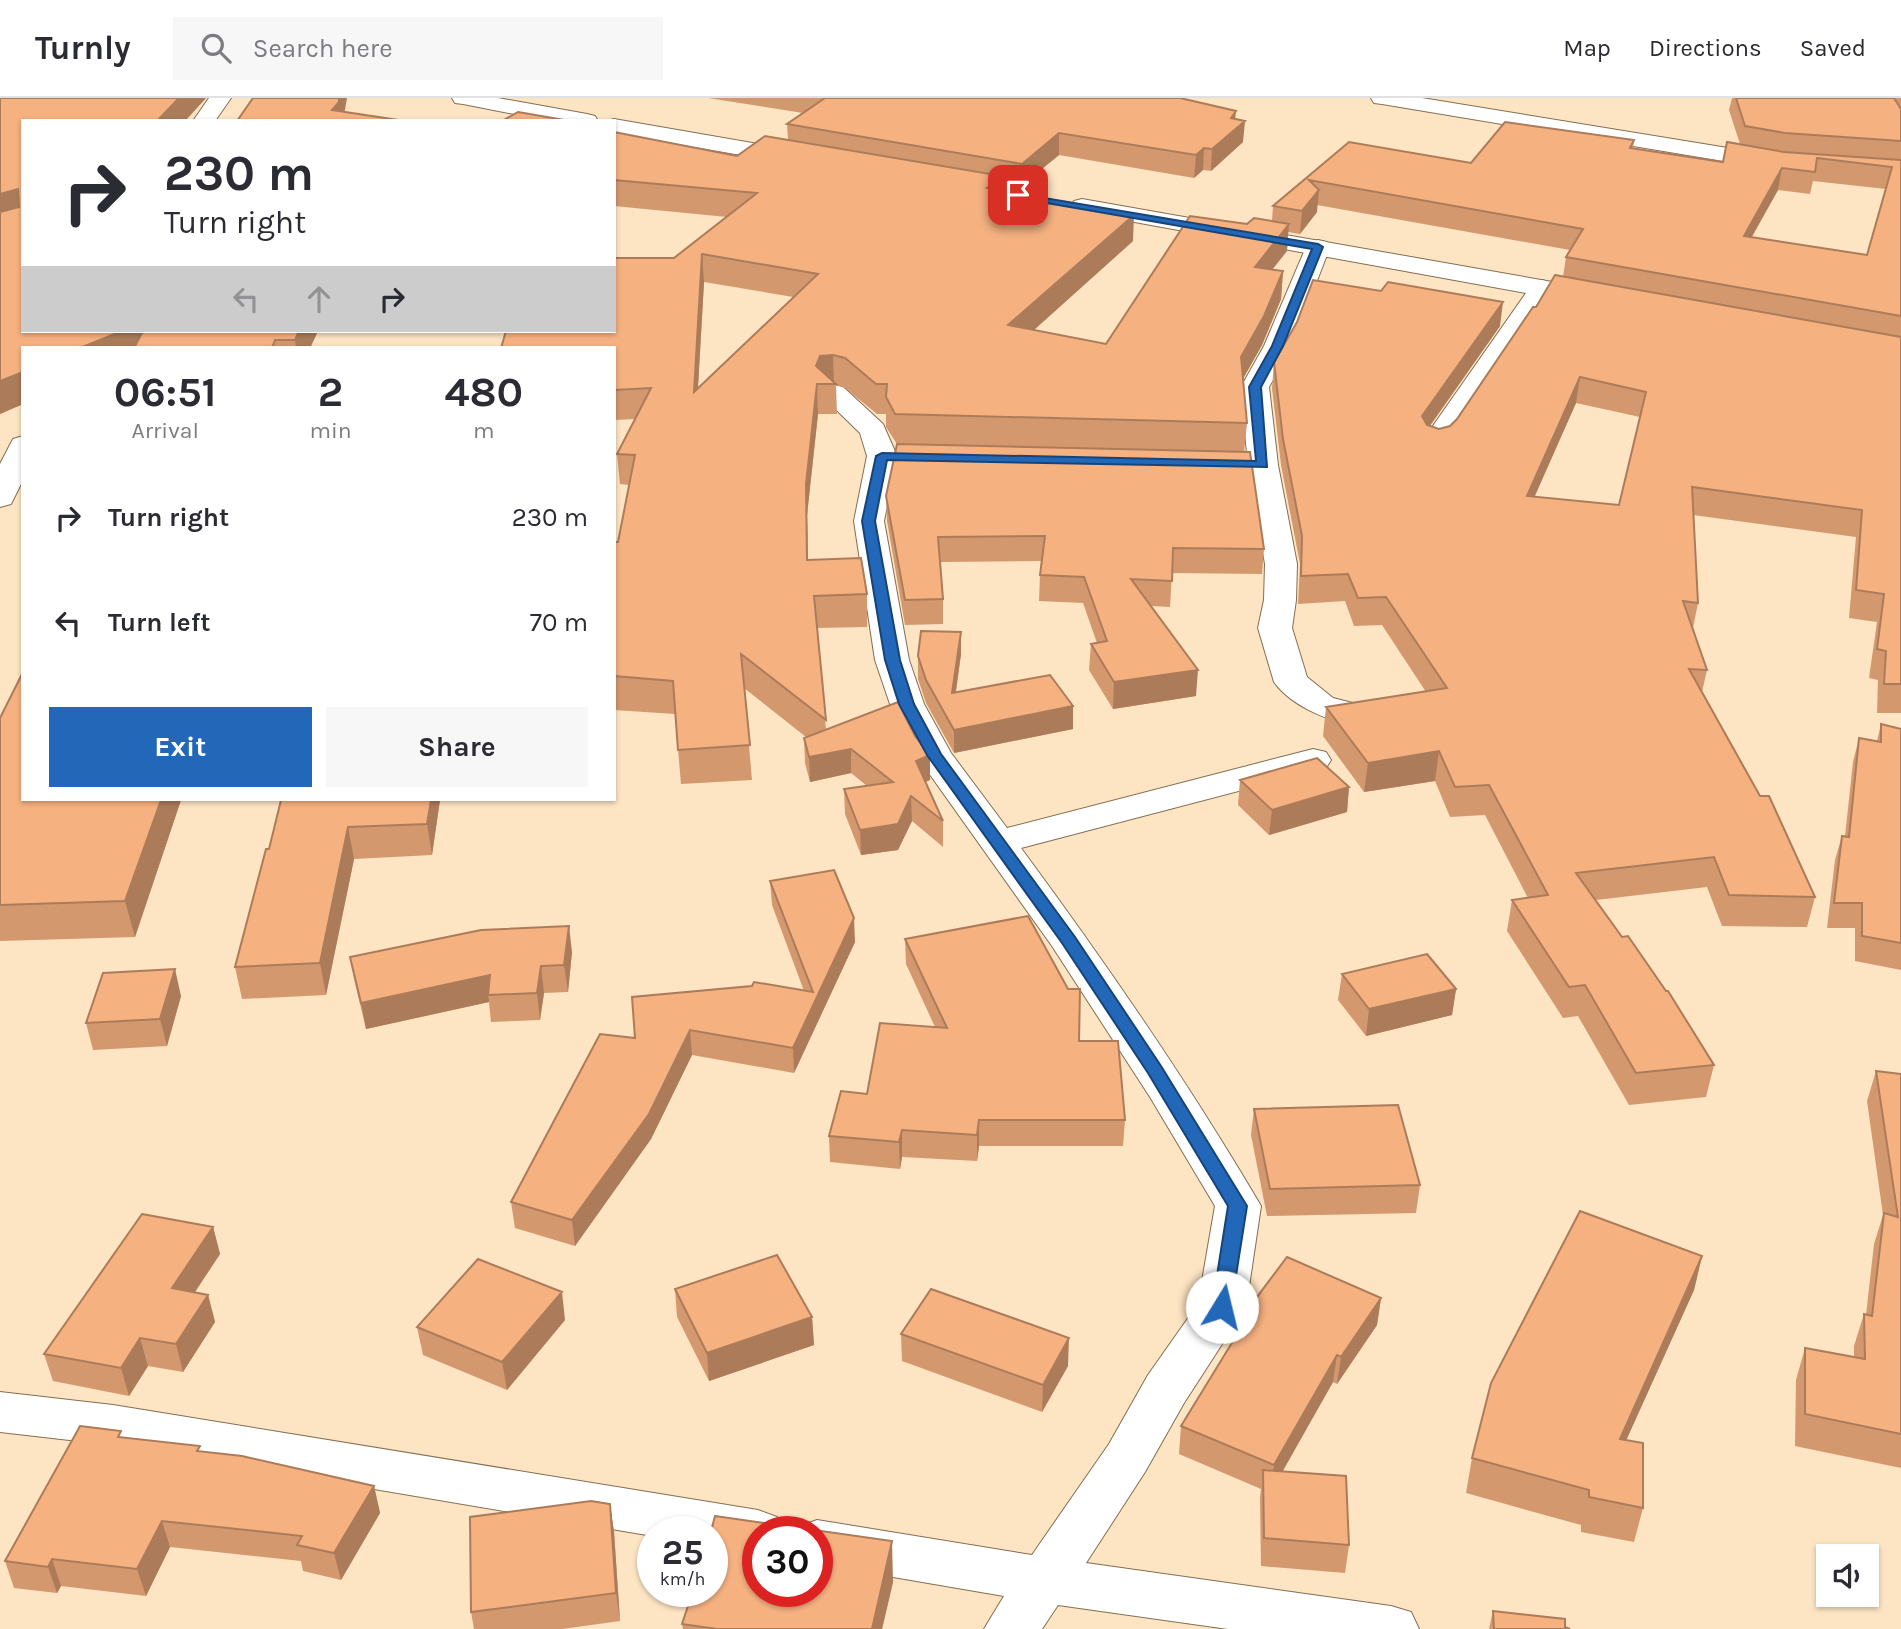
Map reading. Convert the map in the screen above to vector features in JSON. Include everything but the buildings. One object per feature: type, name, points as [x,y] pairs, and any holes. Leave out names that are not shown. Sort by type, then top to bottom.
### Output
[{"type":"main road","points":[[205,119],[220,98]]},
{"type":"main road","points":[[463,98],[576,119]]},
{"type":"main road","points":[[1382,98],[1794,165]]},
{"type":"main road","points":[[616,126],[820,162]]},
{"type":"main road","points":[[1053,201],[1625,303]]},
{"type":"main road","points":[[1318,247],[1278,346],[1255,387],[1249,465],[1281,564],[1280,600],[1275,628],[1291,682],[1321,705],[1368,717]]},
{"type":"main road","points":[[1436,443],[1542,288]]},
{"type":"main road","points":[[833,394],[873,430],[895,457],[869,521],[892,660],[906,704],[934,755],[1069,941],[1169,1092],[1238,1206],[1222,1307],[1166,1389],[1127,1458],[1012,1629]]},
{"type":"main road","points":[[0,498],[14,451]]},
{"type":"main road","points":[[999,842],[1313,760]]},
{"type":"main road","points":[[0,1412],[113,1425],[742,1529]]},
{"type":"main road","points":[[833,1545],[1044,1580],[1391,1629]]},
{"type":"route","points":[[1018,195],[1318,247],[1278,346],[1255,387],[1263,465],[882,456],[869,521],[892,660],[906,704],[934,755],[1069,941],[1155,1070],[1238,1206],[1222,1307]]}]
